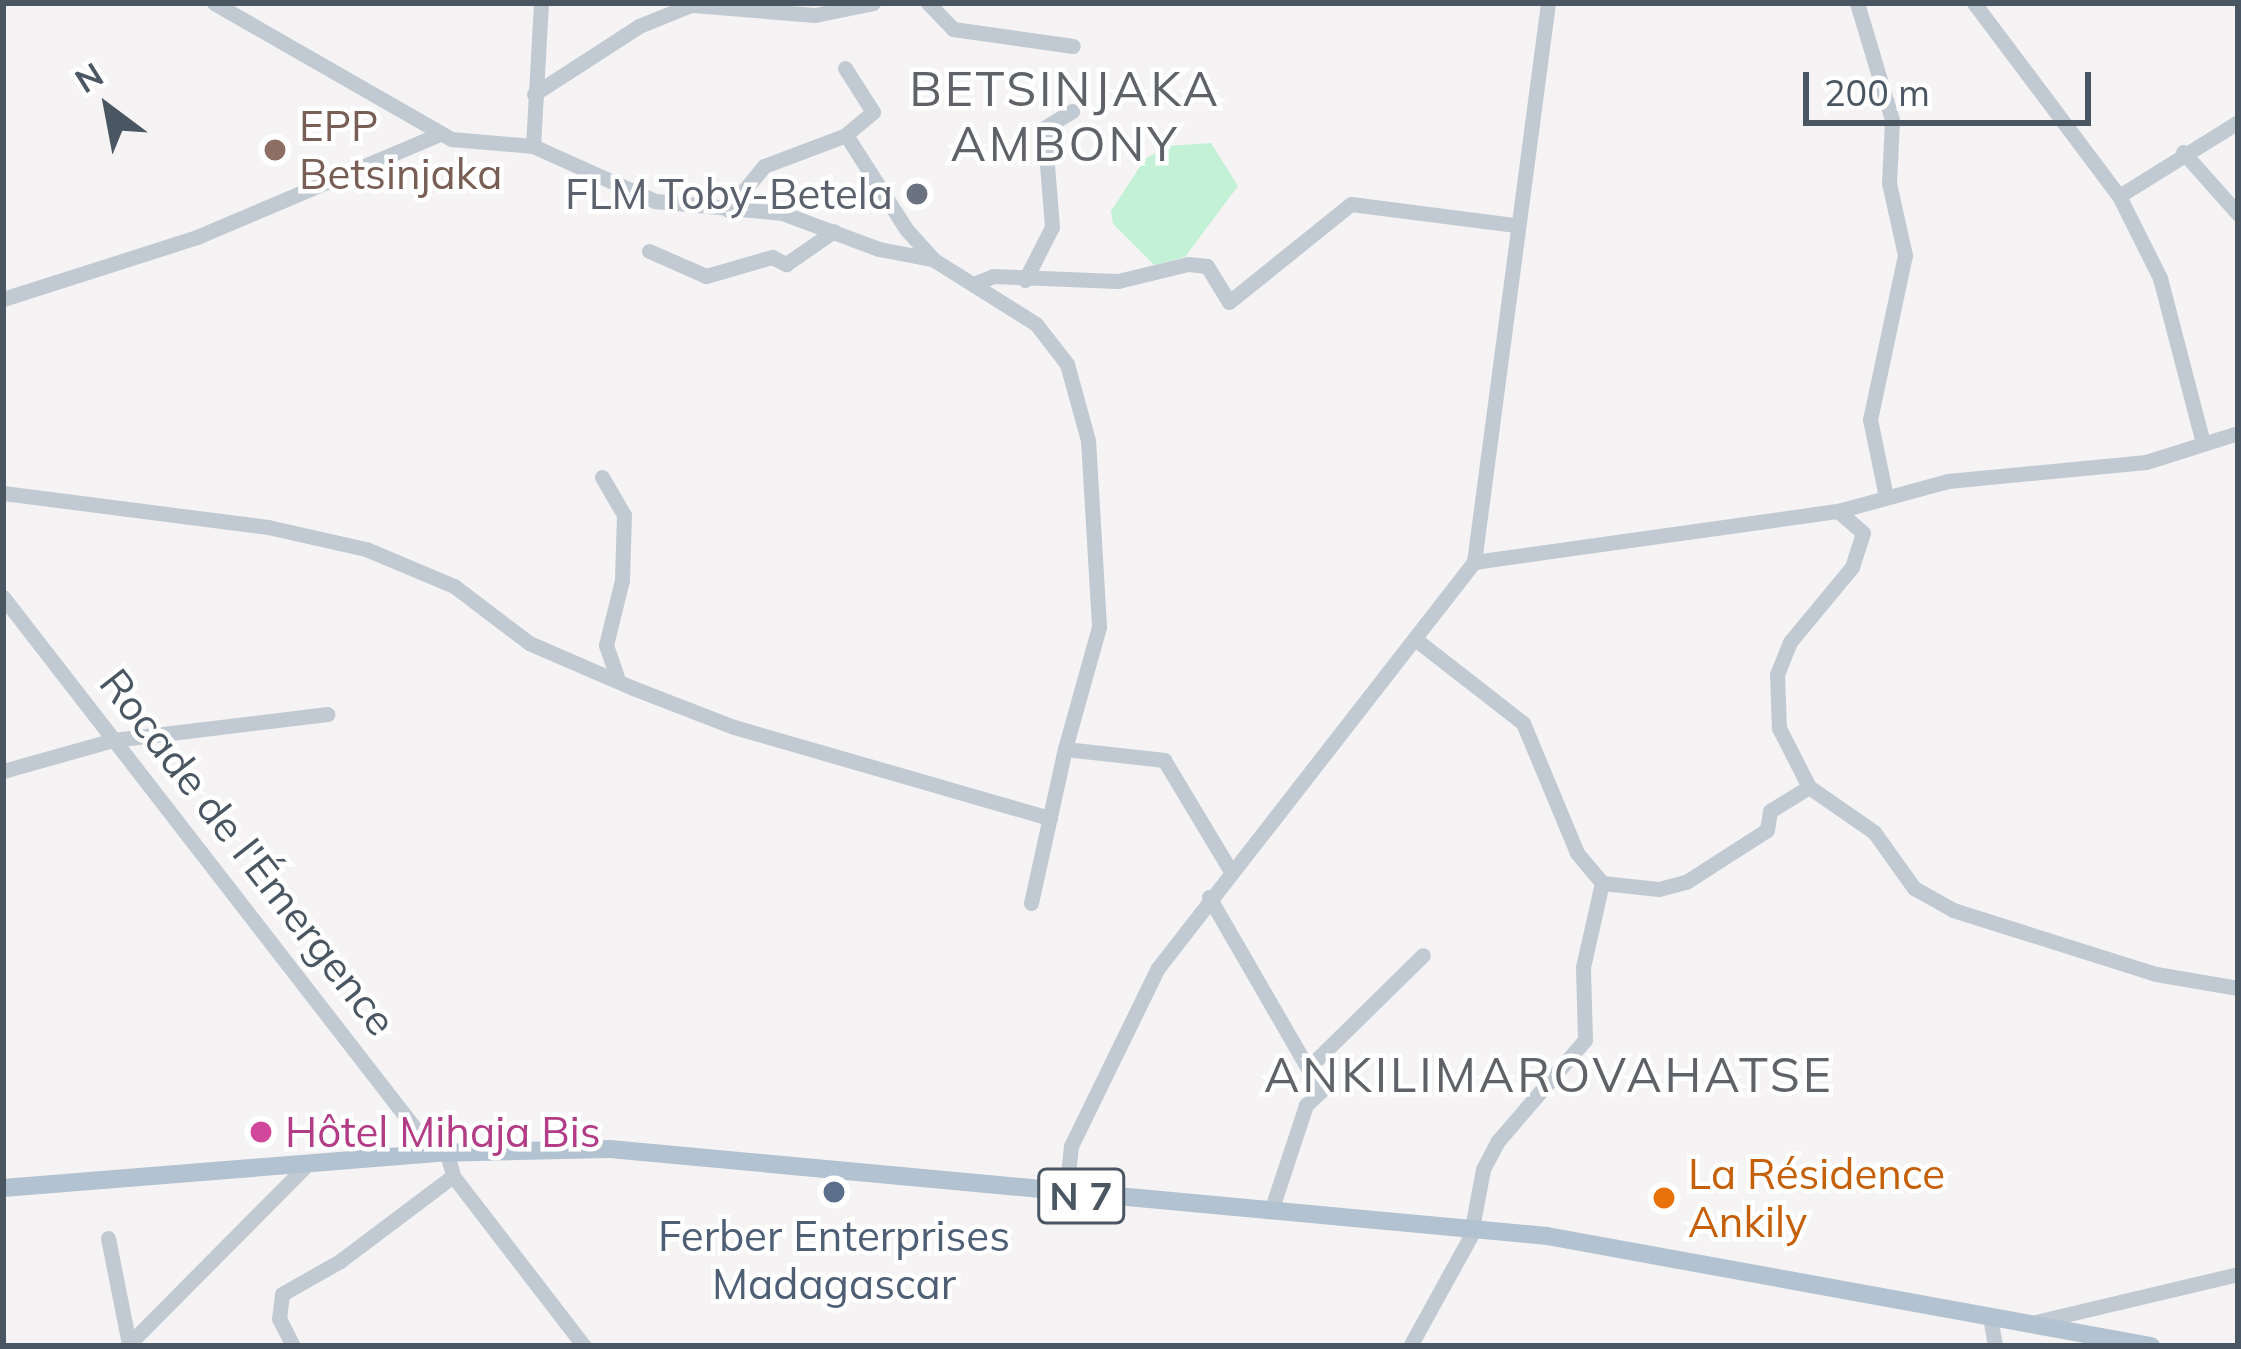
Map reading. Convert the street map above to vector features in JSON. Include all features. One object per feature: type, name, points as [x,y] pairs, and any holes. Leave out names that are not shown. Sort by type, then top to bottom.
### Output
[{"type":"main road","name":"N 7","points":[[3,1188],[440,1153],[610,1149],[1473,1229],[2151,1346]]},
{"type":"street","points":[[214,3],[440,134],[471,146],[533,146],[655,200],[782,213],[934,260],[976,284],[1055,342],[1088,440],[1099,627],[1030,903]]},
{"type":"street","points":[[533,146],[541,3]]},
{"type":"street","points":[[534,94],[639,26],[694,4],[814,15],[873,3]]},
{"type":"street","points":[[928,3],[953,29],[1073,46]]},
{"type":"street","points":[[1066,1194],[1079,1130],[1158,968],[1229,868],[1474,562],[1516,225],[1545,72],[1548,3]]},
{"type":"street","points":[[1858,3],[1892,120],[1888,183],[1905,255],[1870,419],[1886,497]]},
{"type":"street","points":[[1974,3],[2119,196],[2160,278],[2204,443]]},
{"type":"street","points":[[728,210],[764,166],[846,135],[873,112],[845,68]]},
{"type":"street","points":[[1025,280],[1052,226],[1044,128],[1072,110]]},
{"type":"street","points":[[2119,196],[2182,152],[2238,122]]},
{"type":"street","points":[[3,298],[197,237],[440,134]]},
{"type":"street","points":[[846,135],[878,192],[934,260]]},
{"type":"street","points":[[2182,152],[2238,214]]},
{"type":"street","points":[[976,284],[992,276],[1118,281],[1207,266],[1229,302],[1351,204],[1516,225]]},
{"type":"street","points":[[649,251],[706,276],[772,256],[786,264],[834,231]]},
{"type":"street","points":[[1474,562],[1838,511],[1948,481],[2146,462],[2238,433]]},
{"type":"street","points":[[602,477],[624,515],[622,580],[606,645],[617,677]]},
{"type":"street","points":[[3,493],[268,526],[366,549],[454,586],[529,643],[734,727],[1050,818]]},
{"type":"street","points":[[1838,511],[1863,533],[1852,567],[1790,642],[1777,674],[1779,728],[1808,787],[1874,832],[1914,888],[1953,910],[2156,974],[2238,988]]},
{"type":"street","name":"Rocade de l'Émergence","points":[[3,597],[440,1153]]},
{"type":"street","points":[[1415,639],[1523,723],[1577,853],[1602,883],[1659,889],[1686,882],[1767,830],[1770,811],[1808,787]]},
{"type":"street","points":[[3,771],[113,740],[327,714]]},
{"type":"street","points":[[1065,749],[1164,760],[1229,868]]},
{"type":"street","points":[[1410,1346],[1473,1229],[1483,1169],[1498,1141],[1585,1040],[1582,967],[1602,883]]},
{"type":"street","points":[[1209,897],[1321,1091],[1306,1105],[1271,1211]]},
{"type":"street","points":[[1308,1068],[1423,956]]},
{"type":"street","points":[[440,1153],[584,1346]]},
{"type":"street","points":[[128,1345],[307,1166]]},
{"type":"street","points":[[292,1346],[279,1319],[282,1294],[340,1262],[453,1176]]},
{"type":"street","points":[[108,1238],[128,1345]]},
{"type":"street","points":[[2030,1323],[2238,1274]]},
{"type":"street","points":[[1990,1317],[1995,1346]]},
{"type":"green space","points":[[1211,143],[1238,186],[1185,257],[1154,265],[1113,224],[1111,211],[1145,159],[1168,146]]},
{"type":"place","name":"EPP Betsinjaka","points":[[275,150]]},
{"type":"place","name":"FLM Toby-Betela","points":[[917,194]]},
{"type":"place","name":"Hôtel Mihaja Bis","points":[[261,1132]]},
{"type":"place","name":"Ferber Enterprises Madagascar","points":[[834,1192]]},
{"type":"place","name":"La Résidence Ankily","points":[[1664,1198]]},
{"type":"district","name":"BETSINJAKA AMBONY","points":[[1065,116]]},
{"type":"district","name":"ANKILIMAROVAHATSE","points":[[1549,1075]]}]
